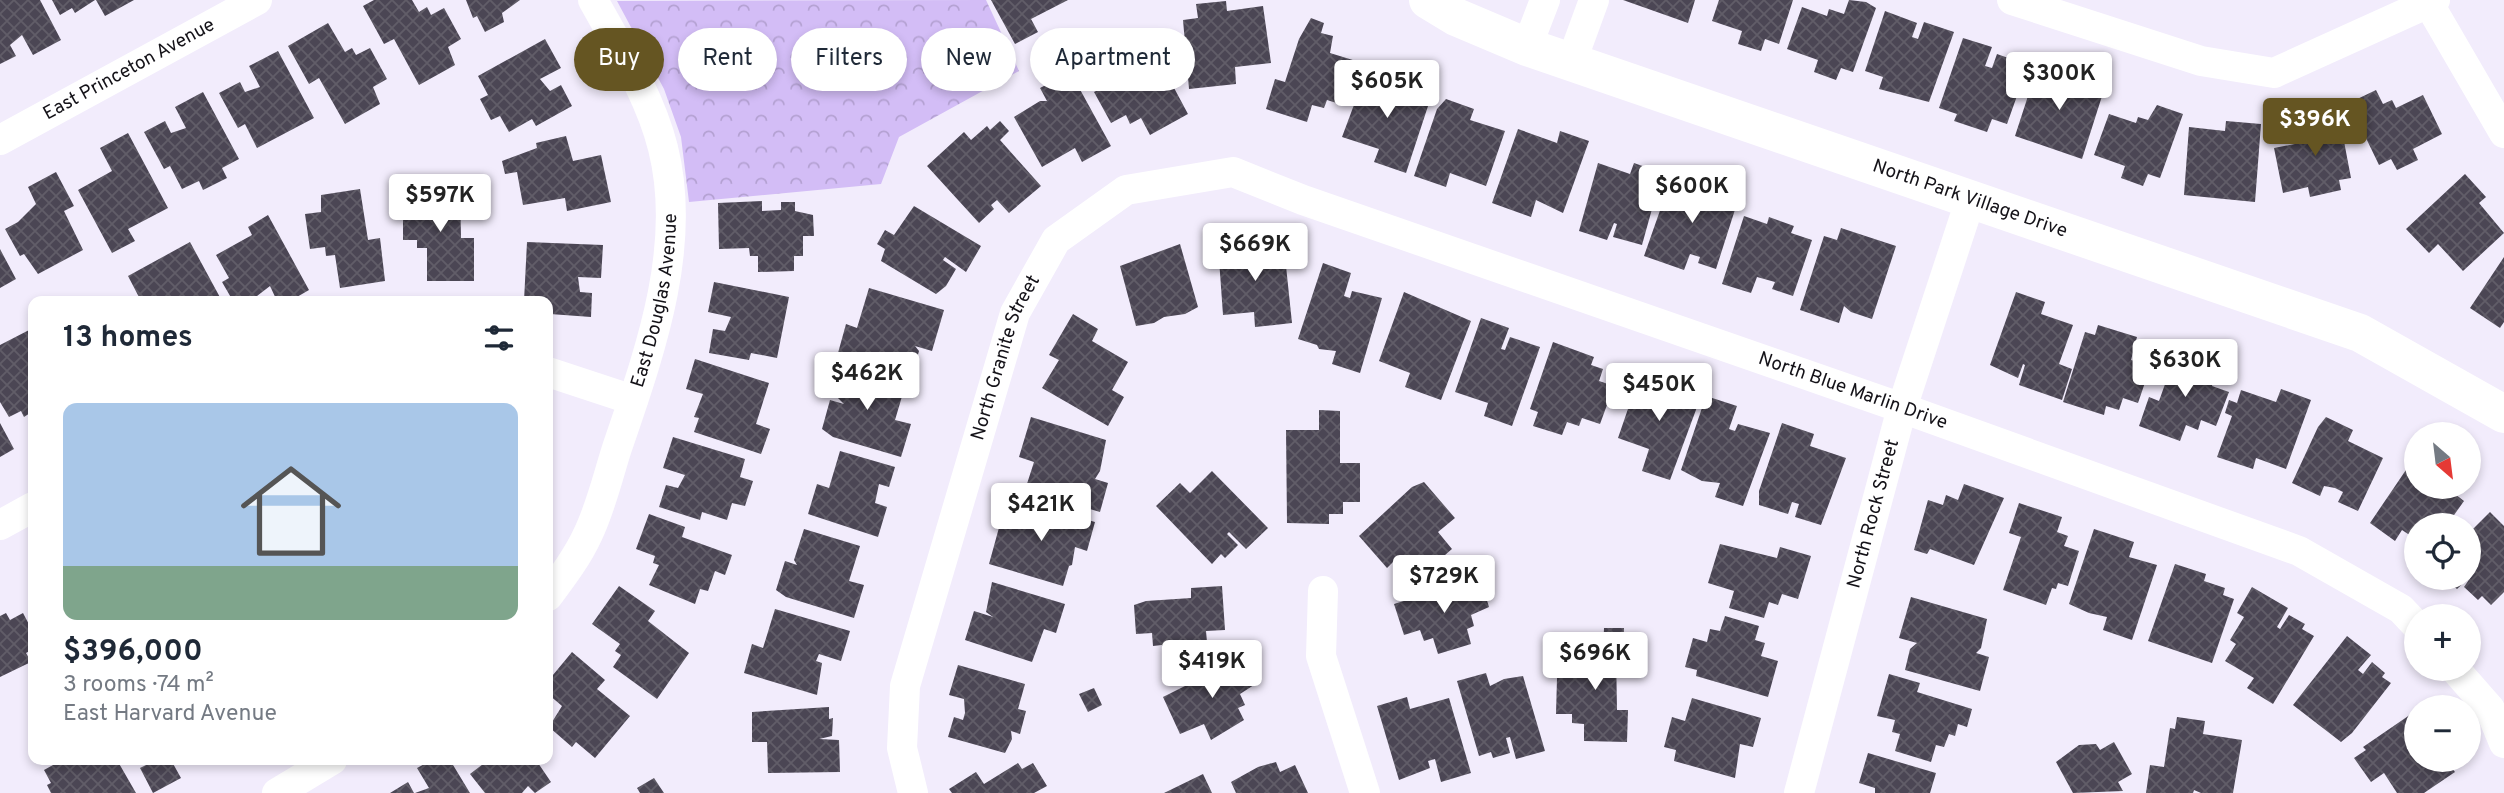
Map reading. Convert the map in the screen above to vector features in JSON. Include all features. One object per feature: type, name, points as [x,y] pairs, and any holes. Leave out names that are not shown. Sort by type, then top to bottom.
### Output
[{"type":"street","name":"East Princeton Avenue","points":[[0,140],[257,0]]},
{"type":"street","name":"East Douglas Avenue","points":[[553,589],[589,533],[633,400],[669,261],[671,202],[664,150],[654,114],[593,0]]},
{"type":"street","name":"North Park Village Drive","points":[[1428,0],[1456,17],[1571,63],[2360,333],[2504,414]]},
{"type":"street","points":[[1527,47],[1545,0]]},
{"type":"street","points":[[1571,63],[1594,0]]},
{"type":"street","points":[[2012,0],[2201,61],[2274,73],[2432,2],[2504,134]]},
{"type":"street","name":"North Blue Marlin Drive","points":[[1233,172],[1303,200],[1902,408],[2299,551],[2404,612]]},
{"type":"street","name":"North Granite Street","points":[[912,793],[902,748],[905,686],[1015,313],[1056,240],[1126,190],[1233,172]]},
{"type":"street","name":"North Rock Street","points":[[1799,793],[1902,408],[1971,198]]},
{"type":"street","points":[[553,374],[633,400]]},
{"type":"street","points":[[0,525],[28,510]]},
{"type":"street","points":[[1324,592],[1321,656],[1365,793]]},
{"type":"street","points":[[2465,681],[2490,709],[2504,743]]},
{"type":"street","points":[[277,793],[324,765]]},
{"type":"green space","points":[[986,0],[999,28],[921,28],[921,91],[983,91],[899,137],[881,184],[689,202],[681,137],[664,89],[664,28],[631,28],[617,1]]},
{"type":"building","points":[[0,0],[40,0],[61,40],[33,55],[22,35],[10,45],[16,56],[0,64]]},
{"type":"building","points":[[52,0],[95,0],[75,13],[72,8],[60,15]]},
{"type":"building","points":[[96,0],[134,0],[105,16]]},
{"type":"building","points":[[374,0],[412,0],[419,12],[427,7],[431,15],[444,8],[461,39],[448,47],[455,65],[419,85],[394,39],[384,44],[363,6]]},
{"type":"building","points":[[466,0],[520,0],[502,13],[504,22],[485,32],[477,16],[473,18]]},
{"type":"building","points":[[991,0],[1068,0],[1031,19],[1036,28],[1030,28],[1030,36],[1016,43],[1016,28],[1006,28]]},
{"type":"building","points":[[1623,0],[1695,0],[1688,23]]},
{"type":"building","points":[[1719,0],[1793,0],[1779,44],[1765,39],[1761,51],[1738,44],[1742,31],[1712,21]]},
{"type":"building","points":[[1849,0],[1866,2],[1876,8],[1853,72],[1841,68],[1836,80],[1814,72],[1818,60],[1787,49],[1802,7],[1827,16],[1829,9],[1844,14]]},
{"type":"building","points":[[1226,1],[1227,11],[1263,6],[1271,63],[1235,67],[1236,84],[1195,88],[1195,28],[1184,28],[1183,20],[1198,18],[1196,4]]},
{"type":"building","points":[[1885,11],[1917,23],[1912,37],[1918,39],[1924,22],[1954,32],[1929,102],[1879,89],[1883,77],[1865,71]]},
{"type":"building","points":[[1311,18],[1324,23],[1321,33],[1333,36],[1330,53],[1356,61],[1343,105],[1327,100],[1324,108],[1312,105],[1307,122],[1266,109],[1275,79],[1285,82],[1299,39]]},
{"type":"building","points":[[328,23],[345,52],[352,48],[356,55],[370,48],[387,79],[373,87],[380,104],[345,124],[319,78],[309,84],[288,46]]},
{"type":"building","points":[[1963,38],[1992,47],[1985,66],[1992,68],[1997,54],[2028,65],[2007,124],[1992,119],[1987,132],[1954,121],[1957,114],[1939,108]]},
{"type":"building","points":[[545,39],[561,68],[540,79],[550,91],[561,85],[572,106],[536,126],[532,119],[509,132],[500,116],[491,120],[480,99],[488,95],[478,76]]},
{"type":"building","points":[[278,51],[314,118],[257,148],[245,124],[238,128],[219,93],[240,82],[245,92],[260,87],[249,66]]},
{"type":"building","points":[[2039,62],[2069,72],[2066,81],[2103,93],[2082,159],[2015,136]]},
{"type":"building","points":[[1367,70],[1393,78],[1391,84],[1431,97],[1406,173],[1374,162],[1379,149],[1342,137]]},
{"type":"building","points":[[2376,90],[2383,104],[2392,100],[2396,108],[2423,95],[2442,134],[2413,149],[2418,160],[2397,170],[2391,159],[2379,165],[2349,103]]},
{"type":"building","points":[[1042,91],[1081,91],[1111,146],[1082,162],[1075,148],[1042,167],[1014,117],[1040,101],[1047,101]]},
{"type":"building","points":[[1176,91],[1188,114],[1150,135],[1141,118],[1130,124],[1126,115],[1111,123],[1094,92]]},
{"type":"building","points":[[203,92],[239,159],[222,168],[227,178],[203,190],[199,181],[182,189],[170,166],[164,169],[144,132],[165,121],[171,133],[186,128],[175,107]]},
{"type":"building","points":[[1446,99],[1474,109],[1470,120],[1505,131],[1486,186],[1450,173],[1446,187],[1414,176],[1437,109]]},
{"type":"building","points":[[2157,105],[2183,114],[2160,178],[2148,174],[2143,186],[2121,178],[2125,166],[2094,155],[2109,114],[2136,123],[2138,117],[2148,120]]},
{"type":"building","points":[[2338,110],[2351,178],[2339,180],[2341,190],[2310,197],[2308,187],[2283,193],[2274,148],[2300,143],[2299,137],[2310,134],[2307,118]]},
{"type":"building","points":[[1000,121],[1009,131],[1000,140],[1041,186],[1009,213],[997,200],[991,205],[994,209],[979,223],[927,166],[964,132],[971,140],[987,126],[990,130]]},
{"type":"building","points":[[2226,121],[2261,124],[2255,202],[2184,195],[2189,127],[2225,131]]},
{"type":"building","points":[[1518,129],[1557,143],[1560,131],[1589,141],[1563,213],[1536,200],[1531,217],[1492,203]]},
{"type":"building","points":[[128,133],[168,208],[128,229],[135,241],[112,253],[78,190],[112,171],[100,148]]},
{"type":"building","points":[[566,136],[573,161],[601,155],[611,202],[567,211],[565,198],[523,205],[517,172],[505,174],[502,161],[537,148],[536,143]]},
{"type":"building","points":[[1598,163],[1630,174],[1634,163],[1662,173],[1642,245],[1613,237],[1617,224],[1614,223],[1607,240],[1579,231]]},
{"type":"building","points":[[56,172],[74,206],[64,211],[83,250],[38,274],[24,254],[20,256],[5,229],[18,222],[36,204],[28,187]]},
{"type":"building","points":[[2465,174],[2486,197],[2479,203],[2504,233],[2463,271],[2438,244],[2429,253],[2406,229]]},
{"type":"building","points":[[1670,182],[1692,190],[1702,189],[1704,182],[1740,194],[1716,269],[1698,263],[1700,257],[1690,254],[1684,270],[1644,256]]},
{"type":"building","points":[[420,186],[460,186],[461,238],[474,238],[474,281],[427,281],[427,248],[417,248],[417,240],[403,240],[403,204],[418,204]]},
{"type":"building","points":[[360,189],[368,240],[380,238],[385,281],[340,288],[335,255],[326,256],[325,247],[310,249],[305,214],[321,212],[321,195]]},
{"type":"building","points":[[762,201],[762,211],[781,210],[781,202],[795,202],[795,211],[813,215],[814,236],[803,236],[803,256],[794,256],[794,271],[758,272],[758,256],[750,256],[749,248],[719,249],[718,203]]},
{"type":"building","points":[[914,206],[981,246],[966,272],[945,257],[943,260],[956,269],[946,286],[936,294],[881,261],[885,249],[877,244],[885,230],[894,235]]},
{"type":"building","points":[[268,215],[309,290],[299,296],[275,296],[270,286],[257,296],[230,296],[222,282],[229,278],[216,255],[252,235],[248,227]]},
{"type":"building","points":[[1744,216],[1767,224],[1769,217],[1794,226],[1791,233],[1812,240],[1793,296],[1772,289],[1775,282],[1757,277],[1751,293],[1722,284]]},
{"type":"building","points":[[1841,228],[1896,246],[1872,319],[1851,312],[1844,306],[1839,323],[1800,310],[1824,236],[1837,240]]},
{"type":"building","points":[[1252,240],[1252,246],[1272,245],[1272,249],[1284,247],[1292,323],[1255,327],[1254,312],[1223,315],[1218,245]]},
{"type":"building","points":[[190,242],[219,296],[138,296],[128,276]]},
{"type":"building","points":[[527,242],[603,245],[601,278],[578,277],[580,292],[592,293],[591,317],[553,314],[553,296],[524,296]]},
{"type":"building","points":[[1180,244],[1198,307],[1185,314],[1136,326],[1120,266]]},
{"type":"building","points":[[0,249],[16,279],[0,288]]},
{"type":"building","points":[[2504,257],[2504,322],[2500,328],[2470,308]]},
{"type":"building","points":[[1323,263],[1351,273],[1344,296],[1350,298],[1352,291],[1382,298],[1360,373],[1332,364],[1336,351],[1319,349],[1317,345],[1298,339]]},
{"type":"building","points":[[714,282],[789,297],[777,358],[751,353],[749,360],[709,353],[713,329],[725,331],[731,317],[708,312]]},
{"type":"building","points":[[869,288],[944,310],[932,351],[915,346],[919,351],[912,375],[838,353],[846,324],[857,328]]},
{"type":"building","points":[[1404,292],[1471,321],[1441,400],[1405,387],[1410,373],[1379,361]]},
{"type":"building","points":[[2016,292],[2045,302],[2041,314],[2073,325],[2059,364],[2072,369],[2062,400],[2019,385],[2025,365],[2023,364],[2018,378],[1990,365]]},
{"type":"building","points":[[1073,314],[1098,329],[1092,341],[1128,362],[1112,390],[1124,397],[1108,426],[1042,388],[1059,360],[1049,355]]},
{"type":"building","points":[[1481,318],[1509,328],[1501,349],[1505,350],[1510,337],[1540,347],[1512,426],[1484,416],[1488,403],[1455,392]]},
{"type":"building","points":[[2098,325],[2137,337],[2131,360],[2151,365],[2138,403],[2123,398],[2119,410],[2106,406],[2104,415],[2063,402],[2085,332],[2095,335]]},
{"type":"building","points":[[28,331],[28,414],[24,417],[21,411],[9,417],[0,402],[0,345]]},
{"type":"building","points":[[1553,342],[1594,357],[1591,365],[1603,369],[1599,381],[1614,386],[1600,424],[1582,418],[1579,426],[1567,422],[1562,435],[1533,426],[1538,412],[1530,409]]},
{"type":"building","points":[[2184,348],[2208,357],[2202,373],[2214,378],[2212,386],[2229,392],[2216,426],[2201,420],[2198,430],[2186,425],[2180,441],[2139,426],[2149,397],[2159,401],[2174,359]]},
{"type":"building","points":[[695,359],[769,383],[756,424],[770,429],[761,454],[694,432],[699,418],[694,417],[703,394],[686,389]]},
{"type":"building","points":[[840,366],[906,383],[895,420],[911,424],[901,457],[833,437],[822,429],[830,400],[844,404],[832,392]]},
{"type":"building","points":[[1641,371],[1670,382],[1668,387],[1700,399],[1670,480],[1642,471],[1649,449],[1618,438]]},
{"type":"building","points":[[2281,389],[2311,400],[2286,469],[2256,458],[2253,469],[2217,457],[2232,416],[2225,413],[2229,400],[2237,403],[2241,390],[2276,402]]},
{"type":"building","points":[[1706,396],[1737,406],[1729,429],[1735,431],[1738,424],[1770,433],[1743,506],[1715,497],[1720,483],[1702,481],[1681,470]]},
{"type":"building","points":[[1319,410],[1340,411],[1340,463],[1360,463],[1360,502],[1343,502],[1343,514],[1329,514],[1329,524],[1287,523],[1286,430],[1319,430]]},
{"type":"building","points":[[1031,417],[1106,440],[1100,471],[1095,479],[1108,483],[1100,512],[1025,490],[1034,462],[1019,457]]},
{"type":"building","points":[[2326,417],[2353,430],[2348,441],[2383,458],[2358,511],[2338,502],[2343,492],[2335,488],[2324,486],[2320,496],[2292,483],[2318,427]]},
{"type":"building","points":[[0,423],[14,449],[0,457]]},
{"type":"building","points":[[1782,423],[1814,434],[1810,446],[1846,458],[1821,525],[1795,517],[1799,504],[1792,502],[1788,514],[1759,505],[1759,491]]},
{"type":"building","points":[[673,437],[745,459],[740,477],[753,481],[745,506],[732,503],[727,520],[702,512],[700,520],[659,507],[666,485],[678,488],[685,475],[663,468]]},
{"type":"building","points":[[840,451],[895,467],[889,487],[879,484],[875,503],[887,507],[878,537],[808,514],[817,484],[829,488]]},
{"type":"building","points":[[1212,471],[1268,528],[1246,549],[1229,532],[1227,534],[1238,545],[1225,558],[1221,554],[1212,564],[1156,506],[1180,483],[1190,493]]},
{"type":"building","points":[[2404,473],[2404,499],[2464,501],[2456,513],[2404,513],[2404,531],[2402,530],[2395,541],[2370,523]]},
{"type":"building","points":[[1424,482],[1455,518],[1438,532],[1452,549],[1423,574],[1412,562],[1402,571],[1394,561],[1387,568],[1359,536],[1412,487]]},
{"type":"building","points":[[1964,484],[2004,498],[1974,565],[1930,549],[1927,554],[1914,550],[1928,500],[1943,505],[1946,495],[1958,500]]},
{"type":"building","points":[[1023,501],[1095,522],[1087,551],[1075,547],[1072,565],[1069,566],[1063,586],[989,564],[1000,524],[1014,529]]},
{"type":"building","points":[[2019,503],[2062,517],[2057,532],[2068,536],[2064,546],[2079,551],[2068,586],[2058,583],[2056,589],[2052,588],[2046,605],[2003,590],[2021,537],[2009,533]]},
{"type":"building","points":[[2490,512],[2504,526],[2504,592],[2491,605],[2482,596],[2478,600],[2467,590],[2481,590],[2481,521]]},
{"type":"building","points":[[649,514],[685,527],[682,537],[732,555],[725,575],[715,571],[708,591],[700,589],[695,604],[649,585],[659,565],[653,563],[655,556],[636,549]]},
{"type":"building","points":[[804,529],[860,546],[849,581],[864,585],[854,618],[786,597],[776,590],[785,561],[797,565],[794,560]]},
{"type":"building","points":[[2094,529],[2134,542],[2129,557],[2157,565],[2132,640],[2103,630],[2107,617],[2069,604]]},
{"type":"building","points":[[1720,544],[1777,558],[1780,547],[1811,556],[1798,599],[1782,594],[1778,605],[1769,602],[1764,618],[1729,608],[1734,591],[1708,583]]},
{"type":"building","points":[[2175,564],[2206,574],[2204,581],[2225,588],[2223,595],[2234,599],[2212,663],[2148,641]]},
{"type":"building","points":[[1481,581],[1489,607],[1471,615],[1474,626],[1467,629],[1471,644],[1438,654],[1433,638],[1424,641],[1420,630],[1404,635],[1394,604],[1466,582]]},
{"type":"building","points":[[992,582],[1065,604],[1056,633],[1044,629],[1032,662],[965,640],[974,611],[993,617],[986,612]]},
{"type":"building","points":[[619,586],[655,611],[648,621],[689,653],[657,699],[613,667],[621,655],[615,651],[620,644],[592,624]]},
{"type":"building","points":[[1222,586],[1225,630],[1206,631],[1207,642],[1197,642],[1198,660],[1164,662],[1162,645],[1153,646],[1152,633],[1136,634],[1134,605],[1146,601],[1191,598],[1191,588]]},
{"type":"building","points":[[2252,587],[2288,608],[2277,627],[2280,629],[2289,615],[2305,624],[2302,629],[2314,636],[2273,704],[2247,688],[2254,678],[2225,661],[2236,644],[2230,640],[2244,617],[2237,613]]},
{"type":"building","points":[[1911,597],[1987,619],[1981,648],[1976,653],[1989,657],[1980,691],[1905,670],[1910,649],[1917,643],[1899,638]]},
{"type":"building","points":[[775,609],[850,631],[841,661],[819,654],[816,661],[822,663],[817,695],[744,673],[752,644],[763,648]]},
{"type":"building","points":[[6,613],[10,620],[23,613],[28,622],[28,663],[0,677],[0,616]]},
{"type":"building","points":[[1725,616],[1759,626],[1755,640],[1765,643],[1761,656],[1778,661],[1768,697],[1696,676],[1697,670],[1685,667],[1693,638],[1707,642],[1710,629],[1720,631]]},
{"type":"building","points":[[1604,628],[1624,628],[1623,653],[1616,652],[1617,710],[1628,710],[1627,742],[1584,741],[1584,724],[1572,723],[1572,714],[1556,714],[1557,678],[1561,678],[1561,673],[1572,673],[1574,652],[1603,652]]},
{"type":"building","points":[[2347,636],[2371,655],[2358,670],[2363,674],[2372,662],[2385,673],[2382,677],[2391,683],[2352,733],[2341,742],[2293,705]]},
{"type":"building","points":[[572,652],[605,680],[597,689],[630,716],[595,758],[576,742],[572,747],[553,730],[553,721],[562,706],[553,698],[553,675]]},
{"type":"building","points":[[1243,657],[1257,683],[1240,694],[1245,705],[1238,708],[1244,720],[1211,740],[1204,724],[1180,734],[1163,697]]},
{"type":"building","points":[[958,665],[1025,684],[1018,709],[1026,711],[1020,734],[1011,731],[1012,739],[1005,753],[948,737],[954,717],[963,720],[965,713],[964,699],[949,695]]},
{"type":"building","points":[[1486,673],[1490,686],[1504,679],[1523,676],[1545,751],[1516,759],[1510,737],[1506,738],[1510,753],[1493,758],[1491,752],[1479,756],[1457,681]]},
{"type":"building","points":[[1889,674],[1920,683],[1917,692],[1972,709],[1967,727],[1958,724],[1955,736],[1949,734],[1944,747],[1936,745],[1931,762],[1895,751],[1900,734],[1892,732],[1895,720],[1877,716]]},
{"type":"building","points":[[1094,688],[1102,705],[1088,712],[1079,694]]},
{"type":"building","points":[[1407,697],[1410,709],[1449,698],[1471,773],[1441,782],[1435,759],[1428,761],[1430,768],[1399,780],[1377,706]]},
{"type":"building","points":[[1692,698],[1761,718],[1753,747],[1740,744],[1735,778],[1674,761],[1676,750],[1664,747],[1672,717],[1685,721]]},
{"type":"building","points":[[829,707],[829,719],[833,718],[832,736],[819,739],[839,740],[840,772],[768,773],[767,742],[752,742],[752,712]]},
{"type":"building","points":[[2177,717],[2205,721],[2203,734],[2242,740],[2233,793],[2201,793],[2194,790],[2193,793],[2146,793],[2150,765],[2164,767],[2170,728],[2175,729]]},
{"type":"building","points":[[2404,719],[2404,772],[2455,772],[2424,793],[2397,793],[2384,773],[2371,782],[2354,758],[2366,750],[2363,747]]},
{"type":"building","points":[[2114,742],[2132,774],[2118,782],[2123,791],[2073,793],[2056,762],[2079,745],[2096,744],[2100,750]]},
{"type":"building","points":[[1868,753],[1936,773],[1930,793],[1875,793],[1875,788],[1859,783]]},
{"type":"building","points":[[1276,762],[1280,772],[1295,765],[1308,793],[1236,793],[1231,782],[1258,767]]},
{"type":"building","points":[[1018,763],[1022,769],[1033,763],[1047,786],[1034,793],[952,793],[949,789],[976,772],[984,784]]},
{"type":"building","points":[[53,765],[120,765],[136,793],[51,793],[47,785],[51,783],[44,770]]},
{"type":"building","points":[[146,765],[174,765],[181,778],[153,793],[140,768]]},
{"type":"building","points":[[423,765],[453,765],[470,793],[415,793],[429,788],[417,768]]},
{"type":"building","points":[[482,765],[539,765],[551,782],[535,793],[528,786],[522,793],[485,793],[470,774]]},
{"type":"building","points":[[1203,774],[1212,793],[1164,793]]},
{"type":"building","points":[[654,778],[664,793],[640,793],[637,788]]},
{"type":"building","points":[[408,782],[414,793],[390,793]]}]
